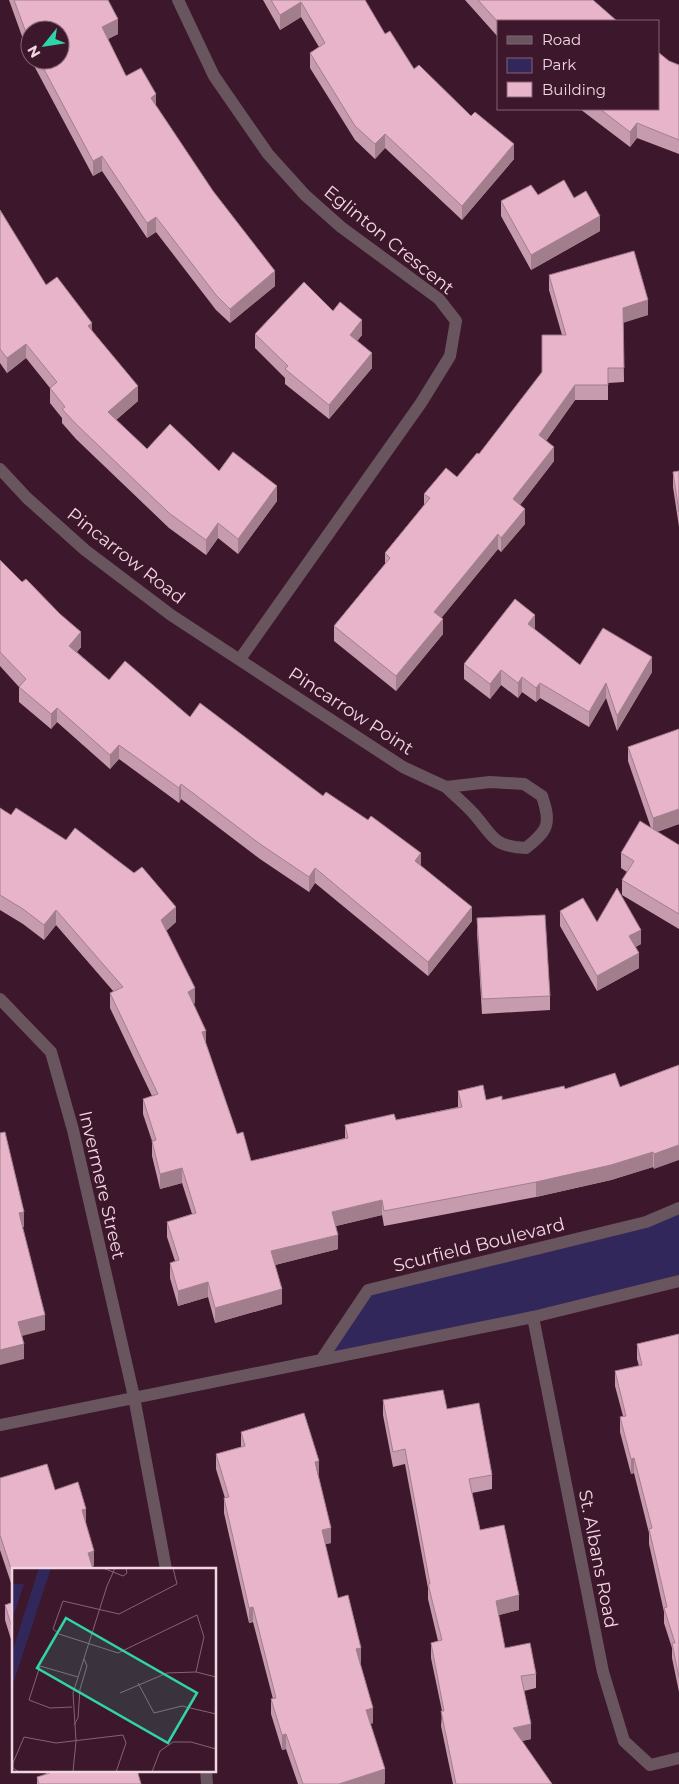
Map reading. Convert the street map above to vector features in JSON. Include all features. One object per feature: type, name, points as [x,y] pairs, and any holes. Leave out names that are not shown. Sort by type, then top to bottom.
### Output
[{"type":"street","name":"Eglinton Crescent","points":[[178,0],[214,76],[268,154],[305,195],[341,227],[439,299],[456,322],[450,356],[421,403],[240,659]]},
{"type":"street","name":"Pincarrow Road","points":[[0,470],[27,498],[85,550],[171,615],[240,659]]},
{"type":"street","name":"Pincarrow Point","points":[[240,659],[403,767],[446,786],[474,814],[493,839],[509,847],[526,848],[544,834],[549,816],[542,796],[524,784],[490,782],[446,786]]},
{"type":"street","name":"Invermere Street","points":[[0,999],[51,1052],[73,1130],[134,1397],[166,1568]]},
{"type":"street","name":"Scurfield Boulevard","points":[[321,1360],[368,1290],[646,1222],[679,1208]]},
{"type":"street","points":[[0,1425],[533,1317],[679,1281]]},
{"type":"street","name":"St. Albans Road","points":[[533,1317],[603,1672],[624,1741],[650,1765],[679,1758]]},
{"type":"green space","points":[[679,1208],[679,1281],[321,1360],[368,1290]]},
{"type":"building","points":[[14,0],[108,0],[118,19],[102,27],[126,76],[141,68],[156,94],[151,98],[213,191],[275,271],[230,309],[216,295],[156,217],[147,223],[102,156],[93,161],[44,70],[70,70],[70,20],[21,20]]},
{"type":"building","points":[[271,0],[365,0],[385,34],[390,31],[414,69],[419,65],[471,116],[475,112],[514,144],[462,206],[385,134],[375,144],[355,126],[310,53],[325,43],[301,2],[280,15]]},
{"type":"building","points":[[478,0],[593,0],[616,20],[497,20]]},
{"type":"building","points":[[659,53],[669,61],[679,65],[679,140],[637,123],[630,132],[601,110],[659,110]]},
{"type":"building","points":[[564,180],[574,198],[586,191],[600,216],[531,255],[501,201],[531,185],[538,195]]},
{"type":"building","points":[[0,210],[46,285],[57,277],[92,323],[88,326],[138,386],[108,412],[147,449],[170,424],[219,471],[233,452],[277,486],[238,539],[218,523],[206,540],[169,513],[62,409],[65,407],[50,388],[57,382],[26,344],[7,358],[0,349]]},
{"type":"building","points":[[634,251],[648,300],[623,308],[624,368],[608,368],[608,385],[575,385],[539,435],[554,447],[513,499],[525,509],[501,538],[498,534],[434,612],[443,619],[396,676],[334,626],[390,558],[385,553],[430,498],[424,494],[446,468],[457,477],[477,453],[479,454],[542,372],[542,335],[566,335],[549,275]]},
{"type":"building","points":[[304,282],[333,311],[340,302],[362,320],[350,335],[372,353],[329,405],[285,369],[288,366],[255,334]]},
{"type":"building","points":[[679,471],[679,512],[673,472]]},
{"type":"building","points":[[0,560],[22,582],[26,579],[60,614],[81,632],[69,646],[109,680],[125,661],[190,717],[200,703],[323,796],[326,792],[368,820],[371,816],[421,853],[415,861],[472,907],[428,962],[315,868],[309,877],[260,844],[181,784],[179,788],[119,745],[110,755],[57,708],[51,714],[19,687],[26,679],[0,652]]},
{"type":"building","points":[[515,599],[535,615],[528,624],[580,665],[603,628],[652,657],[617,716],[606,683],[589,712],[540,683],[536,688],[522,677],[518,683],[501,670],[490,684],[464,664]]},
{"type":"building","points":[[679,729],[679,809],[653,818],[628,747]]},
{"type":"building","points":[[0,808],[11,815],[16,808],[66,840],[75,828],[134,873],[142,867],[176,907],[161,920],[195,988],[188,992],[206,1031],[202,1032],[237,1134],[243,1132],[251,1161],[348,1138],[345,1125],[394,1114],[396,1120],[462,1107],[458,1091],[483,1085],[486,1100],[502,1096],[502,1100],[564,1086],[565,1089],[615,1073],[620,1087],[679,1065],[679,1145],[654,1154],[653,1152],[611,1165],[536,1182],[384,1211],[382,1200],[332,1212],[338,1235],[271,1251],[282,1289],[215,1308],[208,1282],[178,1291],[170,1263],[179,1260],[167,1222],[196,1213],[182,1168],[160,1174],[152,1141],[156,1140],[143,1099],[158,1094],[110,993],[123,987],[56,910],[44,925],[0,895]]},
{"type":"building","points":[[640,821],[679,845],[679,914],[622,880],[634,861],[621,853]]},
{"type":"building","points":[[617,888],[641,930],[629,936],[639,953],[597,976],[560,911],[583,898],[597,922]]},
{"type":"building","points":[[545,915],[550,996],[482,999],[477,918]]},
{"type":"building","points":[[5,1132],[24,1212],[19,1213],[45,1315],[18,1322],[24,1344],[0,1350],[0,1133]]},
{"type":"building","points":[[679,1334],[679,1678],[672,1643],[675,1643],[664,1608],[667,1607],[649,1529],[652,1528],[634,1458],[631,1459],[620,1417],[626,1416],[615,1371],[642,1365],[637,1344]]},
{"type":"building","points":[[443,1390],[447,1409],[479,1403],[492,1475],[469,1479],[480,1530],[504,1525],[519,1595],[496,1601],[505,1648],[530,1643],[536,1674],[521,1676],[531,1724],[513,1728],[552,1784],[456,1784],[441,1711],[444,1711],[431,1643],[442,1640],[428,1584],[430,1584],[405,1449],[393,1452],[383,1400]]},
{"type":"building","points":[[304,1413],[319,1461],[315,1462],[331,1528],[322,1530],[338,1598],[348,1595],[361,1648],[356,1649],[373,1708],[366,1710],[385,1769],[339,1784],[303,1784],[286,1734],[282,1735],[271,1699],[276,1698],[253,1607],[249,1608],[224,1498],[229,1497],[216,1454],[245,1446],[241,1432]]},
{"type":"building","points":[[47,1464],[55,1490],[78,1482],[86,1509],[82,1510],[94,1551],[88,1553],[93,1568],[12,1568],[12,1572],[0,1535],[0,1478]]},
{"type":"building","points":[[12,1603],[12,1628],[5,1605]]},
{"type":"building","points":[[138,1772],[141,1784],[39,1784],[37,1777],[50,1773]]}]
